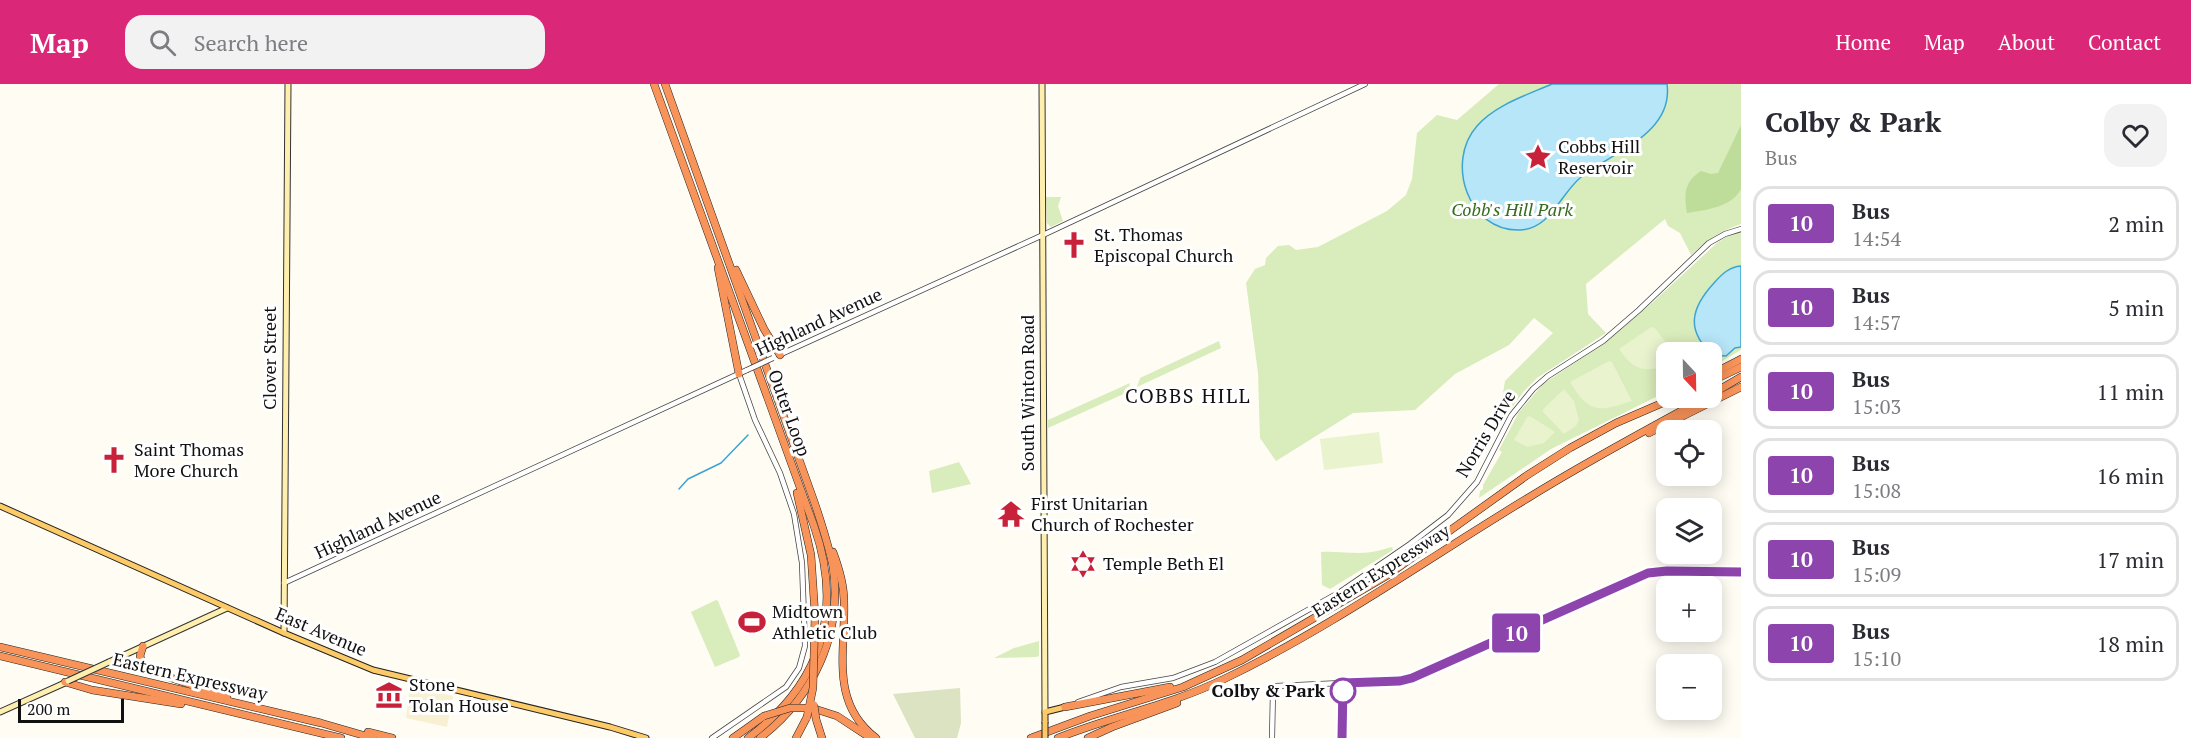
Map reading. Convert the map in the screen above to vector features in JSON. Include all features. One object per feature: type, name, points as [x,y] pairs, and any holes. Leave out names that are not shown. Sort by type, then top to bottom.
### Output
[{"type":"highway","name":"Outer Loop","points":[[654,84],[824,558],[827,583],[826,616],[817,654],[802,683],[778,714],[748,738]]},
{"type":"highway","name":"Outer Loop","points":[[665,84],[815,504],[829,548],[834,574],[835,606],[831,632],[821,663],[805,691],[785,717],[762,737]]},
{"type":"highway","points":[[721,239],[777,357]]},
{"type":"highway","points":[[712,243],[740,374]]},
{"type":"highway","points":[[1722,369],[1741,359]]},
{"type":"highway","points":[[1722,376],[1741,367]]},
{"type":"highway","points":[[1722,388],[1741,377]]},
{"type":"highway","points":[[1595,458],[1741,387]]},
{"type":"highway","points":[[1622,420],[1656,402]]},
{"type":"highway","name":"Eastern Expressway","points":[[1031,738],[1090,716],[1165,693],[1248,657],[1404,564],[1542,465],[1587,438],[1656,406]]},
{"type":"highway","name":"Eastern Expressway","points":[[1058,738],[1171,701],[1220,682],[1351,609],[1533,494],[1687,408]]},
{"type":"highway","points":[[785,447],[809,540],[815,615],[813,681],[816,718],[822,738]]},
{"type":"highway","points":[[815,504],[835,555],[843,585],[842,668],[845,691],[855,716],[876,738]]},
{"type":"highway","points":[[143,646],[140,656],[144,668]]},
{"type":"highway","name":"Eastern Expressway","points":[[0,647],[321,723],[374,738]]},
{"type":"highway","name":"Eastern Expressway","points":[[0,657],[341,738]]},
{"type":"highway","points":[[113,660],[144,668],[257,708]]},
{"type":"highway","points":[[1065,707],[1153,691],[1201,679]]},
{"type":"highway","points":[[796,738],[807,717],[813,681]]},
{"type":"highway","points":[[66,682],[92,690],[240,714]]},
{"type":"highway","points":[[1089,737],[1168,707],[1220,682]]},
{"type":"highway","points":[[732,738],[764,716],[788,708],[812,708],[837,716],[871,738]]},
{"type":"highway","points":[[321,723],[392,738]]},
{"type":"main road","name":"Clover Street","points":[[284,633],[288,84]]},
{"type":"main road","name":"South Winton Road","points":[[1042,84],[1045,738]]},
{"type":"main road","name":"East Avenue","points":[[0,506],[284,633],[380,672],[616,728],[646,738]]},
{"type":"main road","points":[[0,712],[227,608]]},
{"type":"main road","name":"Norris Drive","points":[[1045,712],[1065,707]]},
{"type":"street","name":"Highland Avenue","points":[[284,583],[1043,235],[1365,84]]},
{"type":"street","name":"Norris Drive","points":[[1065,707],[1120,687],[1170,679],[1215,662],[1340,592],[1410,544],[1448,515],[1477,482],[1511,416],[1533,389],[1548,376],[1603,341],[1709,243],[1725,234],[1741,229]]},
{"type":"street","points":[[712,738],[786,687],[798,671],[805,650],[802,563],[794,514],[782,478],[754,420],[740,374]]},
{"type":"street","points":[[1272,738],[1273,691],[1276,686],[1407,680],[1648,573],[1741,572]]},
{"type":"shaded area","points":[[410,686],[453,696],[447,727],[406,718]]},
{"type":"green space","name":"Cobb's Hill Park","points":[[1499,84],[1741,84],[1741,224],[1714,236],[1691,255],[1680,233],[1668,226],[1665,219],[1586,284],[1588,314],[1606,333],[1537,378],[1524,391],[1506,416],[1500,411],[1505,381],[1553,333],[1534,318],[1509,345],[1455,374],[1415,410],[1353,413],[1276,461],[1260,438],[1258,373],[1246,283],[1255,269],[1265,265],[1266,258],[1278,246],[1289,245],[1296,250],[1318,247],[1387,211],[1406,195],[1412,179],[1417,133],[1437,115],[1457,120]]},
{"type":"green space","points":[[1741,125],[1741,189],[1725,204],[1687,213],[1688,184],[1701,171],[1711,174],[1718,173]]},
{"type":"green space","points":[[1046,197],[1061,197],[1058,206],[1063,221],[1051,227],[1047,223]]},
{"type":"green space","points":[[1741,232],[1741,350],[1722,361],[1722,342],[1656,342],[1656,397],[1551,449],[1479,498],[1483,485],[1502,452],[1499,450],[1519,412],[1543,384],[1606,342],[1718,242]]},
{"type":"green space","points":[[1651,327],[1655,328],[1666,342],[1656,342],[1656,368],[1651,369],[1634,365],[1619,349]]},
{"type":"green space","points":[[1219,341],[1221,348],[1137,387],[1140,378]]},
{"type":"green space","points":[[1609,361],[1612,362],[1632,401],[1611,407],[1596,408],[1583,400],[1570,382]]},
{"type":"green space","points":[[1130,383],[1128,392],[1048,428],[1048,420]]},
{"type":"green space","points":[[1564,389],[1574,401],[1579,420],[1576,426],[1564,434],[1543,412],[1543,409]]},
{"type":"green space","points":[[1530,416],[1555,432],[1544,443],[1527,447],[1514,440],[1527,417]]},
{"type":"green space","points":[[1379,432],[1383,463],[1324,470],[1320,439]]},
{"type":"green space","points":[[959,462],[971,484],[932,493],[929,471]]},
{"type":"green space","points":[[1392,547],[1393,550],[1330,589],[1322,585],[1321,552],[1363,553]]},
{"type":"green space","points":[[716,600],[740,655],[715,667],[691,612]]},
{"type":"green space","points":[[1039,641],[1039,656],[994,658],[1014,648]]},
{"type":"green space","points":[[960,688],[961,723],[957,738],[915,738],[893,694]]},
{"type":"water","name":"Cobbs Hill Reservoir","points":[[1552,84],[1667,84],[1666,102],[1660,117],[1650,130],[1580,178],[1547,218],[1530,228],[1520,230],[1502,228],[1487,220],[1475,207],[1467,192],[1463,175],[1463,158],[1468,141],[1477,126],[1493,112]]},
{"type":"water","points":[[1741,266],[1741,347],[1735,348],[1726,356],[1722,356],[1722,342],[1701,342],[1695,329],[1694,320],[1700,302],[1706,293],[1729,269]]},
{"type":"waterway","points":[[679,489],[688,479],[721,463],[748,435]]},
{"type":"bus line","name":"10","points":[[1342,738],[1343,683],[1407,680],[1652,572],[1741,572]]},
{"type":"place","name":"Cobbs Hill Reservoir","points":[[1538,157]]},
{"type":"place","name":"St. Thomas Episcopal Church","points":[[1074,245]]},
{"type":"place","name":"Saint Thomas More Church","points":[[114,460]]},
{"type":"place","name":"First Unitarian Church of Rochester","points":[[1011,514]]},
{"type":"place","name":"Temple Beth El","points":[[1083,564]]},
{"type":"place","name":"Midtown Athletic Club","points":[[752,622]]},
{"type":"place","name":"Colby & Park","points":[[1343,691]]},
{"type":"place","name":"Stone Tolan House","points":[[389,695]]},
{"type":"district","name":"COBBS HILL","points":[[1188,396]]}]
